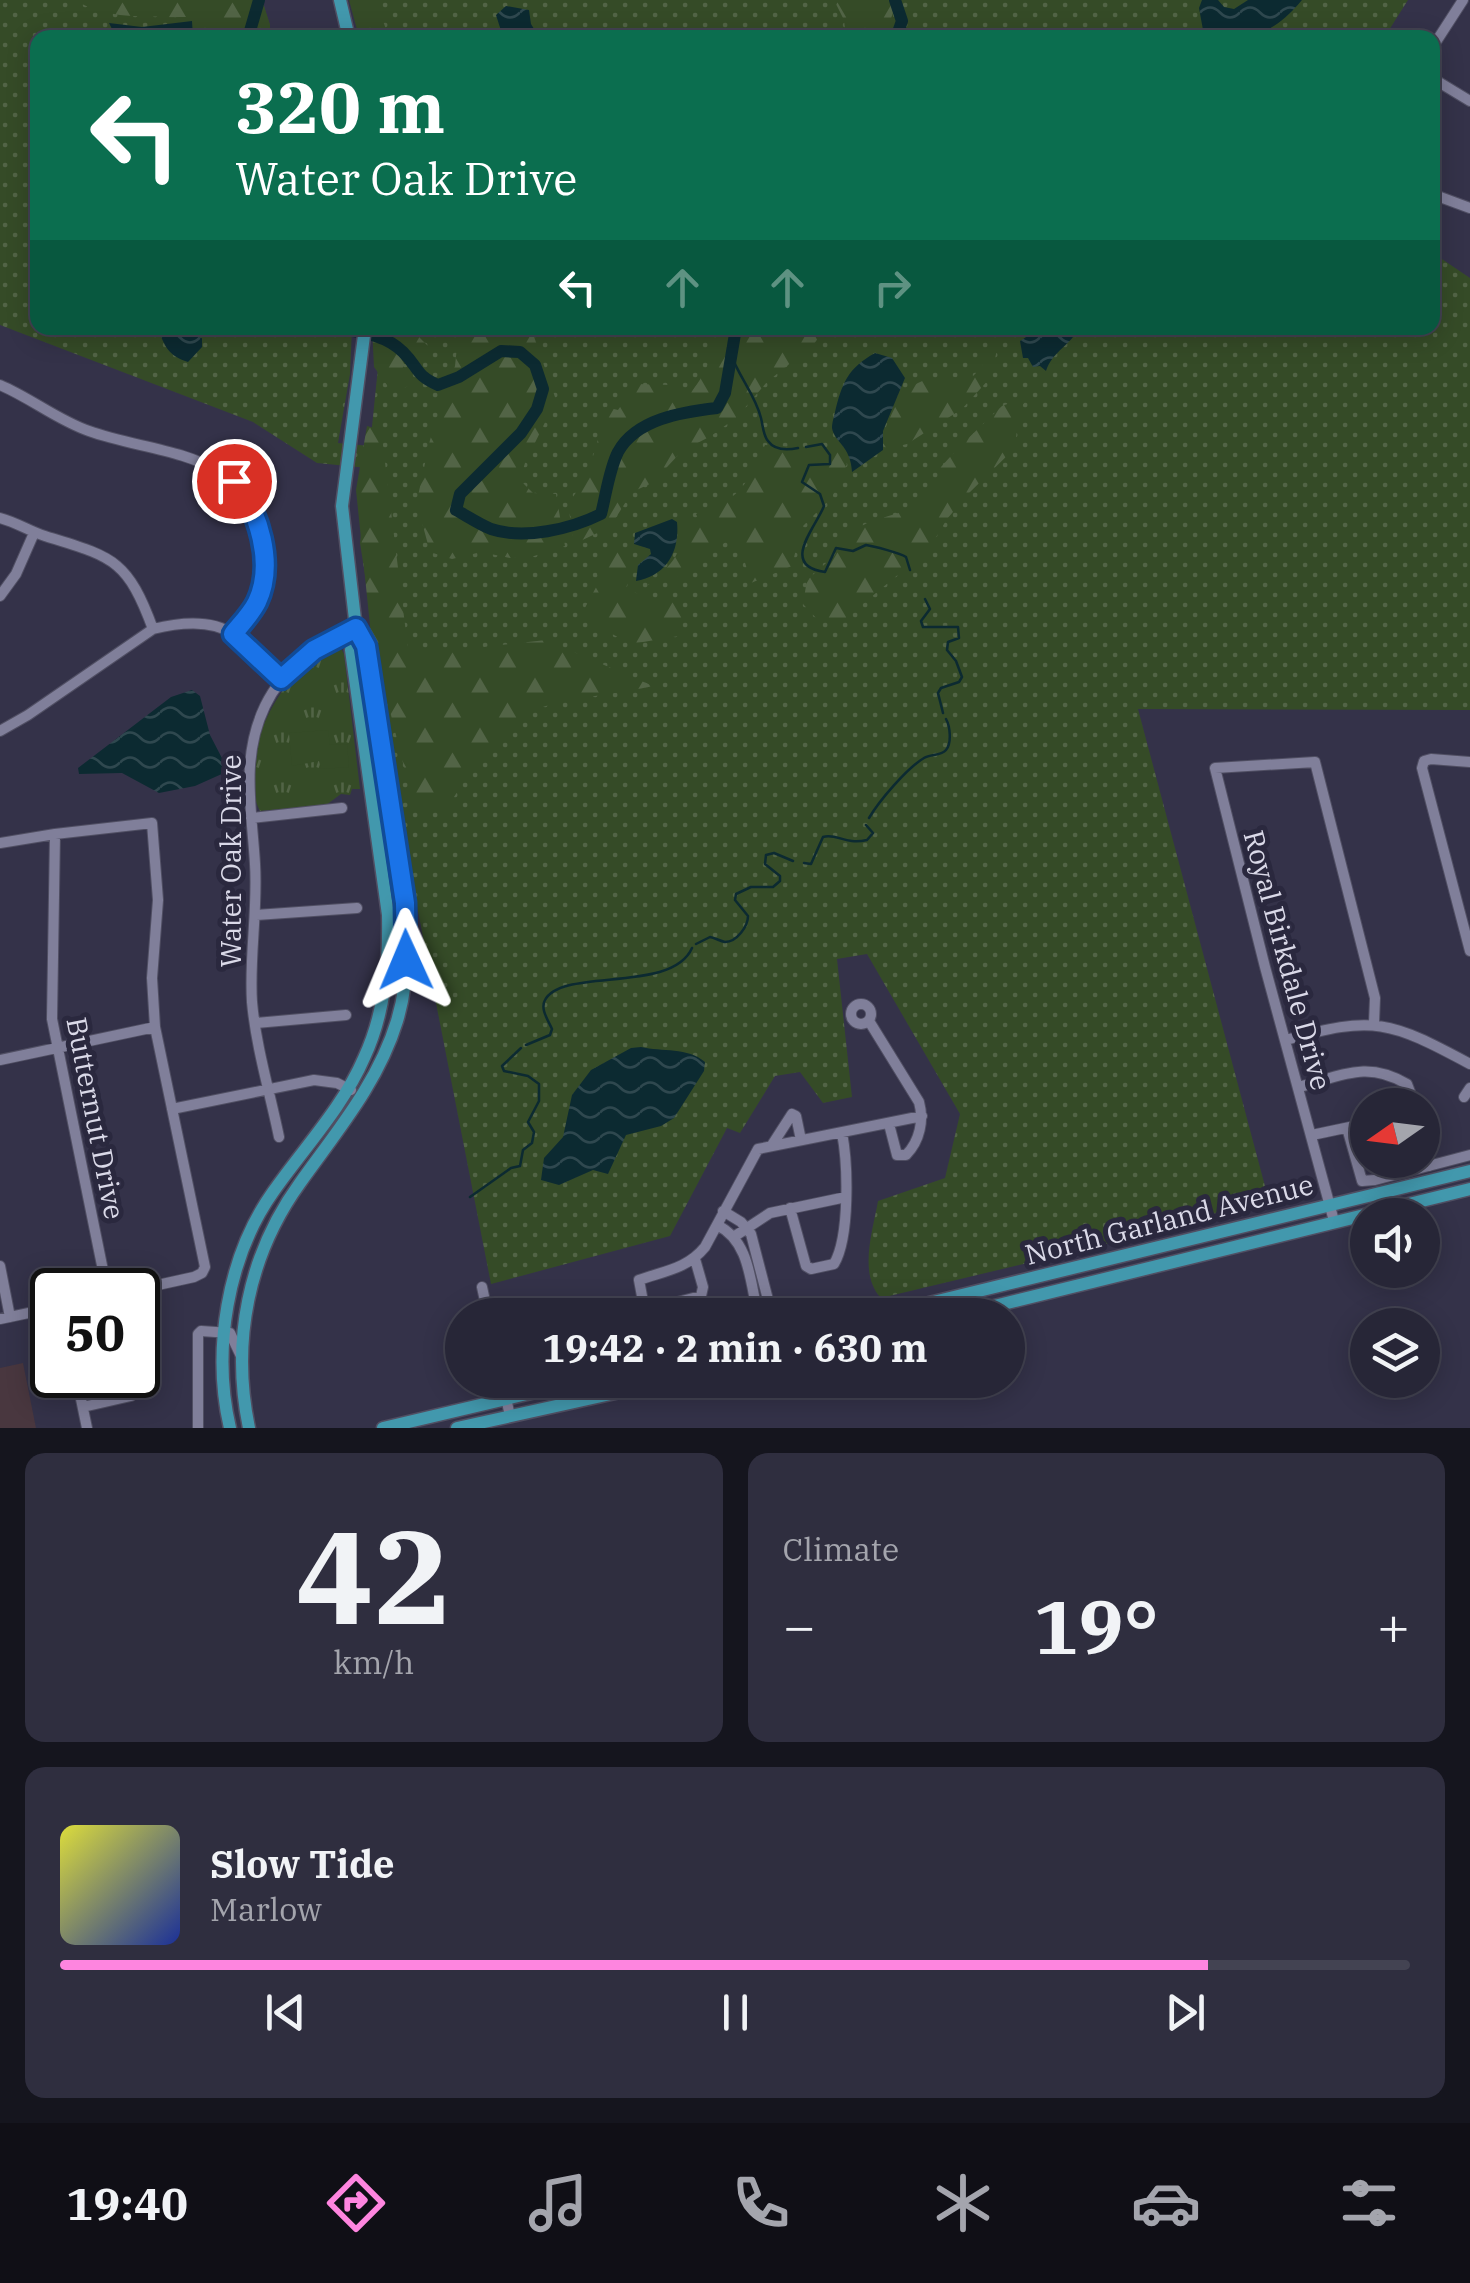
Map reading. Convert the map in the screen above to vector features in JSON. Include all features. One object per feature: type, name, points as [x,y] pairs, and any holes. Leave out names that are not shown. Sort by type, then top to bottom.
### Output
[{"type":"main road","points":[[340,0],[347,30]]},
{"type":"main road","points":[[230,1428],[225,1400],[224,1332],[239,1263],[253,1227],[277,1186],[348,1088],[364,1059],[375,1027],[388,955],[388,915],[351,650],[356,628],[342,506],[364,335]]},
{"type":"main road","points":[[249,1428],[241,1356],[252,1282],[275,1224],[291,1196],[362,1098],[385,1055],[398,1019],[405,980],[405,903],[370,662],[356,628]]},
{"type":"main road","name":"North Garland Avenue","points":[[949,1298],[1470,1171]]},
{"type":"main road","points":[[277,1186],[291,1196]]},
{"type":"main road","name":"North Garland Avenue","points":[[1025,1298],[1470,1188]]},
{"type":"main road","points":[[383,1428],[506,1398]]},
{"type":"main road","points":[[457,1428],[592,1398]]},
{"type":"street","points":[[1440,36],[1463,0]]},
{"type":"street","points":[[1440,83],[1470,101]]},
{"type":"street","points":[[1440,197],[1470,208]]},
{"type":"street","points":[[0,385],[86,431],[162,450],[217,470],[234,481],[252,505],[264,566],[258,600],[233,634]]},
{"type":"street","points":[[0,518],[112,560],[135,587],[153,629]]},
{"type":"street","points":[[0,596],[16,574],[34,533]]},
{"type":"street","points":[[0,731],[28,716],[153,629],[195,624],[233,634],[281,679]]},
{"type":"street","name":"Water Oak Drive","points":[[279,1137],[252,999],[256,915],[248,787],[251,745],[266,703],[281,679],[314,650],[356,628]]},
{"type":"street","points":[[1470,762],[1430,759],[1424,761],[1422,768],[1470,951]]},
{"type":"street","name":"Royal Birkdale Drive","points":[[1334,1222],[1215,768],[1315,762],[1375,998],[1374,1024]]},
{"type":"street","points":[[251,818],[342,808]]},
{"type":"street","points":[[0,844],[152,824],[158,900],[152,978],[154,1027],[204,1259],[202,1273],[160,1285]]},
{"type":"street","name":"Butternut Drive","points":[[55,834],[52,1019],[103,1268]]},
{"type":"street","points":[[256,915],[357,908]]},
{"type":"street","points":[[256,1023],[346,1014]]},
{"type":"street","points":[[869,1021],[919,1102],[922,1116],[915,1144],[901,1156],[894,1150],[888,1124]]},
{"type":"street","points":[[1286,1040],[1336,1026],[1374,1024],[1404,1031],[1470,1064]]},
{"type":"street","points":[[0,1060],[154,1027]]},
{"type":"street","points":[[1299,1088],[1362,1069],[1389,1073],[1409,1088]]},
{"type":"street","points":[[172,1109],[314,1080],[327,1080],[362,1098]]},
{"type":"street","points":[[772,1145],[792,1114],[796,1116],[801,1140]]},
{"type":"street","points":[[695,1259],[703,1295],[650,1309],[644,1307],[638,1280],[695,1259],[755,1153],[772,1145],[922,1116]]},
{"type":"street","points":[[1312,1135],[1350,1127]]},
{"type":"street","points":[[1347,1128],[1350,1139]]},
{"type":"street","points":[[790,1208],[804,1263],[812,1269],[834,1264],[839,1255],[846,1197],[847,1162],[842,1132]]},
{"type":"street","points":[[1440,1163],[1470,1155]]},
{"type":"street","points":[[735,1236],[770,1213],[846,1197]]},
{"type":"street","points":[[723,1211],[746,1226],[754,1242],[768,1298]]},
{"type":"street","points":[[717,1225],[735,1236],[742,1246],[754,1298]]},
{"type":"street","points":[[0,1266],[5,1318],[30,1313]]},
{"type":"street","points":[[482,1287],[484,1298]]},
{"type":"street","points":[[198,1428],[198,1334],[201,1330],[224,1332],[233,1337],[241,1356]]},
{"type":"street","points":[[81,1398],[87,1428]]},
{"type":"street","points":[[83,1407],[122,1398]]},
{"type":"street","points":[[506,1398],[510,1416]]},
{"type":"shaded area","points":[[23,1363],[36,1428],[0,1428],[0,1368]]},
{"type":"green space","points":[[0,0],[262,0],[270,30],[30,30],[30,335],[352,335],[350,374],[338,443],[370,446],[381,335],[1440,335],[1440,258],[1470,278],[1470,710],[1138,709],[1270,1205],[881,1298],[870,1277],[869,1264],[878,1201],[945,1178],[960,1114],[867,954],[837,959],[852,1097],[823,1103],[800,1072],[775,1076],[740,1133],[727,1128],[670,1236],[491,1284],[417,906],[360,543],[368,468],[317,463],[253,422],[0,325]]},
{"type":"green space","points":[[75,0],[262,0],[270,30],[200,30],[200,20],[195,18],[120,15]]},
{"type":"green space","points":[[349,0],[375,0],[386,30],[357,30]]},
{"type":"green space","points":[[355,0],[1408,0],[1389,30],[362,30]]},
{"type":"green space","points":[[834,0],[888,0],[894,10],[887,30],[845,30]]},
{"type":"green space","points":[[372,335],[419,335],[430,348],[422,366],[404,364],[401,373],[412,385],[392,392],[374,367]]},
{"type":"green space","points":[[458,335],[533,335],[556,400],[520,480],[533,493],[556,494],[565,546],[531,557],[510,558],[481,552],[452,559],[430,552],[418,496],[430,440],[455,366]]},
{"type":"green space","points":[[716,335],[728,335],[724,371],[738,335],[820,335],[767,382],[737,417],[682,451],[652,483],[632,492],[610,527],[574,544],[568,504],[592,458],[605,407],[618,410],[636,384],[670,385],[691,392],[709,362]]},
{"type":"green space","points":[[998,345],[991,377],[962,409],[907,444],[887,449],[881,440],[895,408],[910,388],[934,378],[970,379],[982,367],[985,348]]},
{"type":"green space","points":[[1029,396],[1019,410],[1015,448],[969,493],[929,549],[841,622],[817,619],[803,604],[807,580],[834,556],[845,535],[869,522],[918,507],[933,492],[941,467],[959,447],[1002,406]]},
{"type":"green space","points":[[367,426],[381,430],[408,649],[458,650],[546,640],[653,686],[530,712],[492,744],[444,813],[414,807],[371,635],[356,490]]},
{"type":"green space","points":[[765,445],[838,450],[847,464],[832,497],[801,528],[792,566],[751,583],[739,542],[731,538],[673,580],[648,585],[675,557],[680,542],[680,519],[699,521],[696,514],[733,496],[747,481]]},
{"type":"green space","points":[[619,544],[633,560],[626,589],[659,599],[679,597],[683,609],[679,636],[631,644],[580,617],[600,580],[593,565]]},
{"type":"green space","points":[[339,645],[344,654],[360,789],[352,789],[350,795],[341,794],[326,805],[260,811],[253,790],[253,765],[269,714],[300,670],[319,654]]},
{"type":"green space","points":[[328,730],[330,745],[347,744],[349,767],[321,769],[319,761],[292,766],[289,733]]},
{"type":"water","points":[[1202,0],[1218,0],[1224,7],[1234,9],[1248,0],[1302,0],[1278,24],[1266,30],[1203,30],[1199,8]]},
{"type":"water","points":[[506,6],[529,10],[535,30],[501,30],[496,15]]},
{"type":"water","points":[[192,21],[193,30],[112,30],[109,23],[142,27]]},
{"type":"water","points":[[160,335],[192,335],[202,338],[202,347],[188,362],[176,357]]},
{"type":"water","points":[[1029,335],[1074,335],[1046,371],[1023,358],[1020,341]]},
{"type":"water","points":[[875,353],[892,358],[905,378],[883,431],[883,450],[852,472],[849,456],[833,433],[833,422],[848,377],[858,364]]},
{"type":"water","points":[[672,519],[677,522],[677,533],[669,561],[655,574],[636,581],[638,565],[651,554],[650,549],[634,544],[635,533]]},
{"type":"water","points":[[192,690],[200,696],[210,735],[224,762],[224,773],[195,786],[159,793],[122,773],[79,774],[78,768],[171,697]]},
{"type":"water","points":[[631,1048],[683,1052],[705,1062],[704,1071],[674,1118],[661,1126],[626,1135],[608,1174],[593,1170],[559,1185],[541,1180],[544,1158],[563,1137],[572,1095],[591,1070]]},
{"type":"waterway","points":[[250,30],[259,0]]},
{"type":"waterway","points":[[895,0],[902,21],[899,30]]},
{"type":"waterway","points":[[371,335],[403,352],[421,374],[438,385],[501,351],[520,352],[535,365],[543,389],[537,409],[521,433],[460,494],[456,510],[491,529],[518,533],[562,528],[601,514],[612,467],[626,441],[661,419],[717,408],[725,393],[735,335]]},
{"type":"waterway","points":[[730,352],[755,401],[768,441],[778,448],[798,448]]},
{"type":"waterway","points":[[806,447],[822,444],[830,455],[830,464],[809,465],[802,482],[820,494],[824,506],[804,545],[804,562],[825,572],[836,548],[853,551],[866,545],[906,557],[910,570]]},
{"type":"waterway","points":[[925,599],[930,609],[921,621],[923,627],[958,627],[959,638],[948,642],[947,650],[962,677],[938,693],[943,713]]},
{"type":"waterway","points":[[869,818],[910,769],[924,758],[946,750],[950,734],[946,719]]},
{"type":"waterway","points":[[804,863],[811,864],[823,837],[867,840],[873,833],[866,825]]},
{"type":"waterway","points":[[696,944],[710,937],[725,942],[741,933],[748,916],[735,900],[736,894],[751,887],[773,887],[780,881],[780,876],[765,864],[766,855],[774,853],[793,861]]},
{"type":"waterway","points":[[526,1045],[550,1035],[552,1029],[544,1003],[555,990],[663,971],[681,962],[692,948]]},
{"type":"waterway","points":[[470,1197],[511,1168],[520,1166],[523,1150],[532,1143],[534,1132],[528,1122],[539,1101],[539,1084],[528,1076],[504,1071],[502,1066],[521,1048]]},
{"type":"route","points":[[234,481],[252,505],[264,566],[258,600],[233,634],[281,679],[314,650],[356,628],[366,646],[405,903],[406,960]]}]
